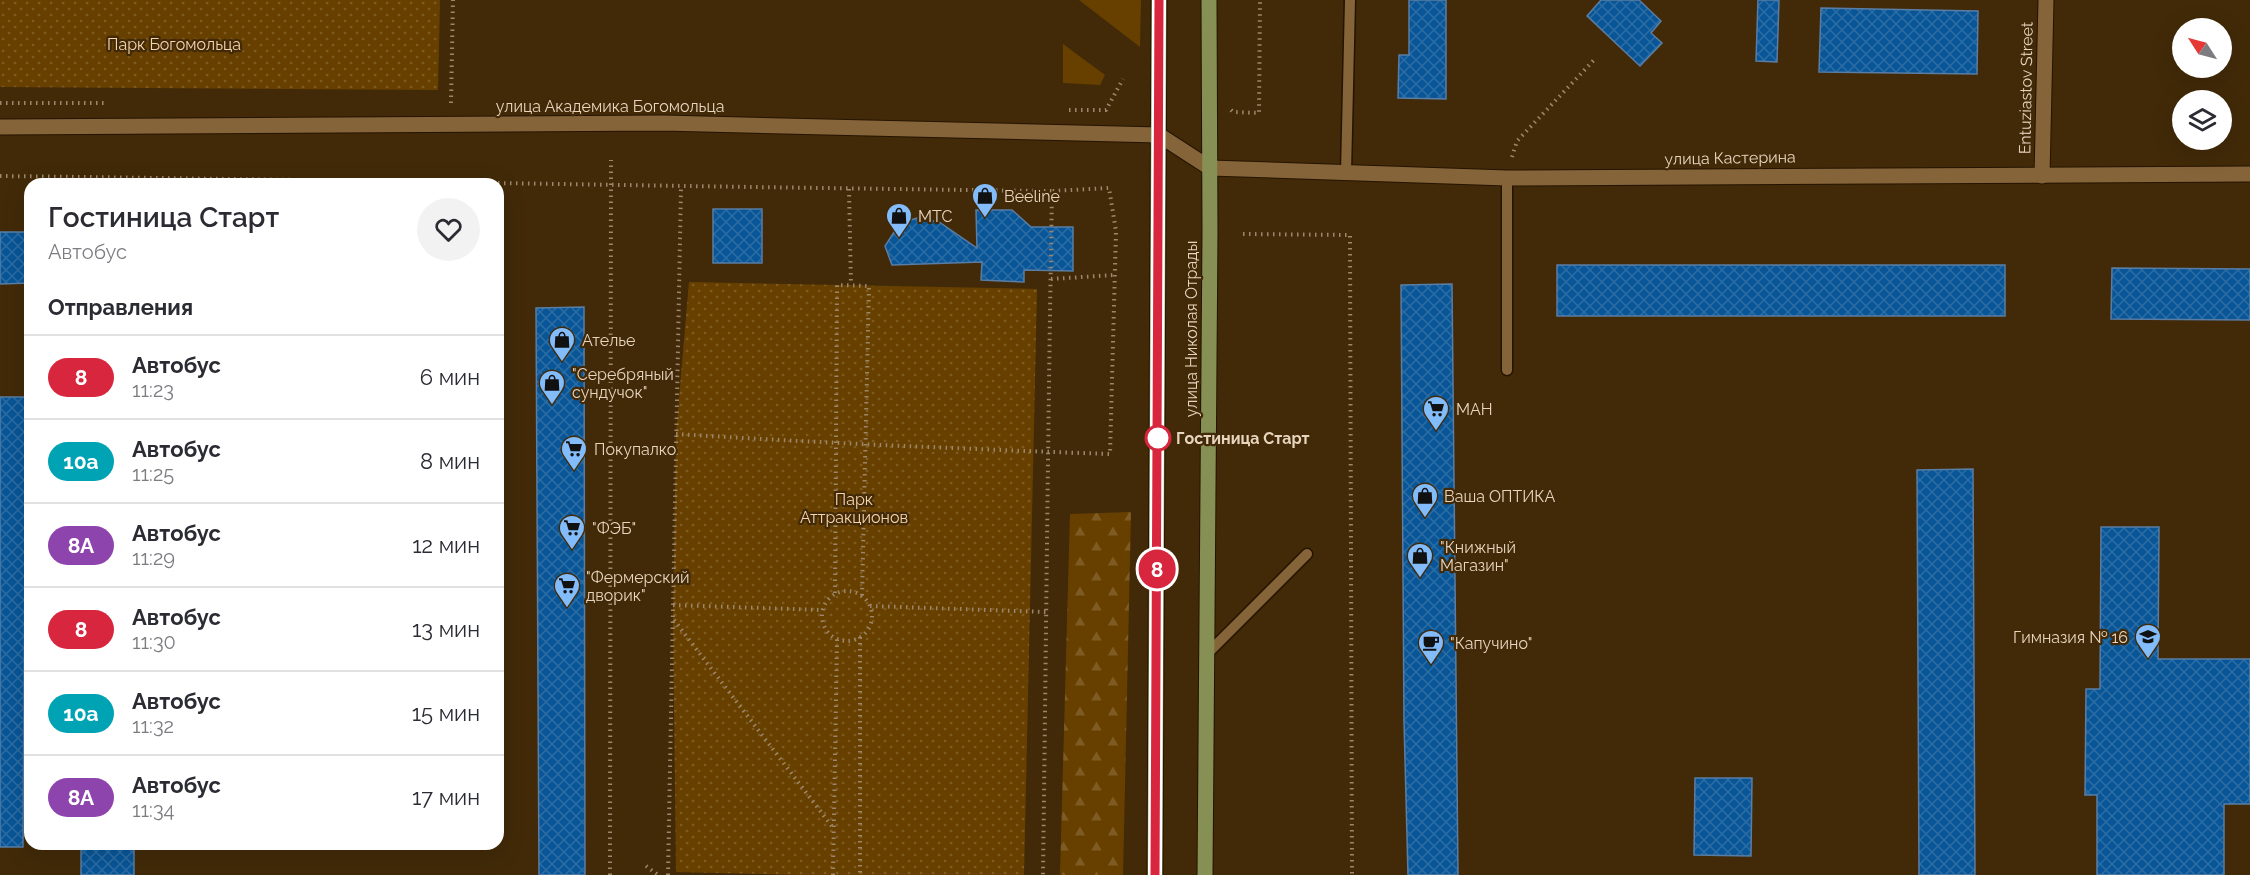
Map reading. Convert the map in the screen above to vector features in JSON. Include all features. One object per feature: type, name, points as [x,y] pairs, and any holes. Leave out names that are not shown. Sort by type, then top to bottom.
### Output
[{"type":"main road","name":"улица Николая Отрады","points":[[1155,875],[1159,0]]},
{"type":"main road","name":"улица Николая Отрады","points":[[1205,875],[1209,0]]},
{"type":"street","name":"Entuziastov Street","points":[[2042,176],[2046,0]]},
{"type":"street","name":"улица Академика Богомольца","points":[[0,127],[663,123],[1159,135]]},
{"type":"street","points":[[1159,135],[1210,168]]},
{"type":"street","name":"улица Кастерина","points":[[1210,168],[1507,178],[2250,174]]},
{"type":"lane","points":[[1346,173],[1350,0]]},
{"type":"lane","points":[[1507,178],[1507,370]]},
{"type":"lane","points":[[1207,654],[1307,554]]},
{"type":"path","points":[[451,104],[453,0]]},
{"type":"path","points":[[1227,107],[1233,112],[1259,113],[1260,0]]},
{"type":"path","points":[[1507,178],[1516,141],[1594,60]]},
{"type":"path","points":[[1106,110],[1123,79]]},
{"type":"path","points":[[610,875],[611,160]]},
{"type":"path","points":[[0,176],[159,178]]},
{"type":"path","points":[[504,183],[1053,191],[1109,188],[1116,231],[1110,454],[836,444],[676,434]]},
{"type":"path","points":[[668,875],[681,187]]},
{"type":"path","points":[[849,189],[851,285]]},
{"type":"path","points":[[1043,875],[1053,191]]},
{"type":"path","points":[[1243,234],[1350,235],[1352,875]]},
{"type":"path","points":[[1051,279],[1114,275]]},
{"type":"path","points":[[835,593],[837,285],[870,286],[862,597]]},
{"type":"path","points":[[853,591],[870,606],[872,617],[868,628],[860,637],[849,641],[837,639],[828,632],[823,621],[822,610],[828,599],[835,593],[853,591]]},
{"type":"path","points":[[673,604],[822,610]]},
{"type":"path","points":[[870,606],[1047,612]]},
{"type":"path","points":[[673,618],[834,829]]},
{"type":"path","points":[[860,637],[860,875]]},
{"type":"path","points":[[833,875],[837,639]]},
{"type":"path","points":[[646,866],[658,875]]},
{"type":"green space","name":"Парк Богомольца","points":[[0,0],[440,0],[438,90],[0,87]]},
{"type":"green space","points":[[1079,0],[1141,0],[1140,47]]},
{"type":"green space","points":[[1063,44],[1105,75],[1100,85],[1063,83]]},
{"type":"green space","name":"Парк Аттракционов","points":[[689,282],[1037,289],[1024,875],[802,875],[676,872],[673,619],[676,434]]},
{"type":"green space","points":[[1131,512],[1123,875],[1060,875],[1070,514]]},
{"type":"building","points":[[1409,0],[1446,0],[1446,99],[1398,98],[1399,55],[1409,55]]},
{"type":"building","points":[[1601,0],[1639,0],[1661,21],[1651,33],[1662,43],[1640,66],[1587,16]]},
{"type":"building","points":[[1758,0],[1779,0],[1777,62],[1756,61]]},
{"type":"building","points":[[1821,8],[1978,11],[1977,74],[1819,72]]},
{"type":"building","points":[[713,209],[762,209],[762,263],[713,263]]},
{"type":"building","points":[[976,210],[1012,210],[1031,227],[1073,227],[1073,271],[1024,270],[1024,282],[981,280],[982,262],[892,265],[885,246],[896,229],[905,222],[917,218],[939,222],[977,248]]},
{"type":"building","points":[[0,232],[24,232],[24,283],[0,284]]},
{"type":"building","points":[[1557,265],[2005,265],[2005,316],[1557,316]]},
{"type":"building","points":[[2112,268],[2250,269],[2250,320],[2111,319]]},
{"type":"building","points":[[1452,284],[1458,875],[1408,875],[1404,721],[1401,285]]},
{"type":"building","points":[[584,307],[585,875],[539,875],[536,308]]},
{"type":"building","points":[[0,397],[24,397],[23,847],[0,847]]},
{"type":"building","points":[[1973,469],[1975,875],[1919,875],[1917,470]]},
{"type":"building","points":[[2101,527],[2159,527],[2158,659],[2250,659],[2250,804],[2224,804],[2224,875],[2097,875],[2097,795],[2085,795],[2086,689],[2100,689]]},
{"type":"building","points":[[1695,778],[1752,778],[1751,856],[1694,855]]},
{"type":"building","points":[[81,850],[134,850],[134,875],[81,875]]},
{"type":"bus line","name":"8","points":[[1155,875],[1159,0]]},
{"type":"place","name":"Beeline","points":[[985,219]]},
{"type":"place","name":"МТС","points":[[899,239]]},
{"type":"place","name":"Ателье","points":[[562,363]]},
{"type":"place","name":"\"Серебряный сундучок\"","points":[[552,406]]},
{"type":"place","name":"МАН","points":[[1436,432]]},
{"type":"place","name":"Гостиница Старт","points":[[1158,438]]},
{"type":"place","name":"Покупалко","points":[[574,472]]},
{"type":"place","name":"Ваша ОПТИКА","points":[[1425,519]]},
{"type":"place","name":"\"ФЭБ\"","points":[[572,551]]},
{"type":"place","name":"\"Книжный Магазин\"","points":[[1420,579]]},
{"type":"place","name":"\"Фермерский дворик\"","points":[[567,609]]},
{"type":"place","name":"Гимназия № 16","points":[[2148,660]]},
{"type":"place","name":"\"Капучино\"","points":[[1431,666]]}]
